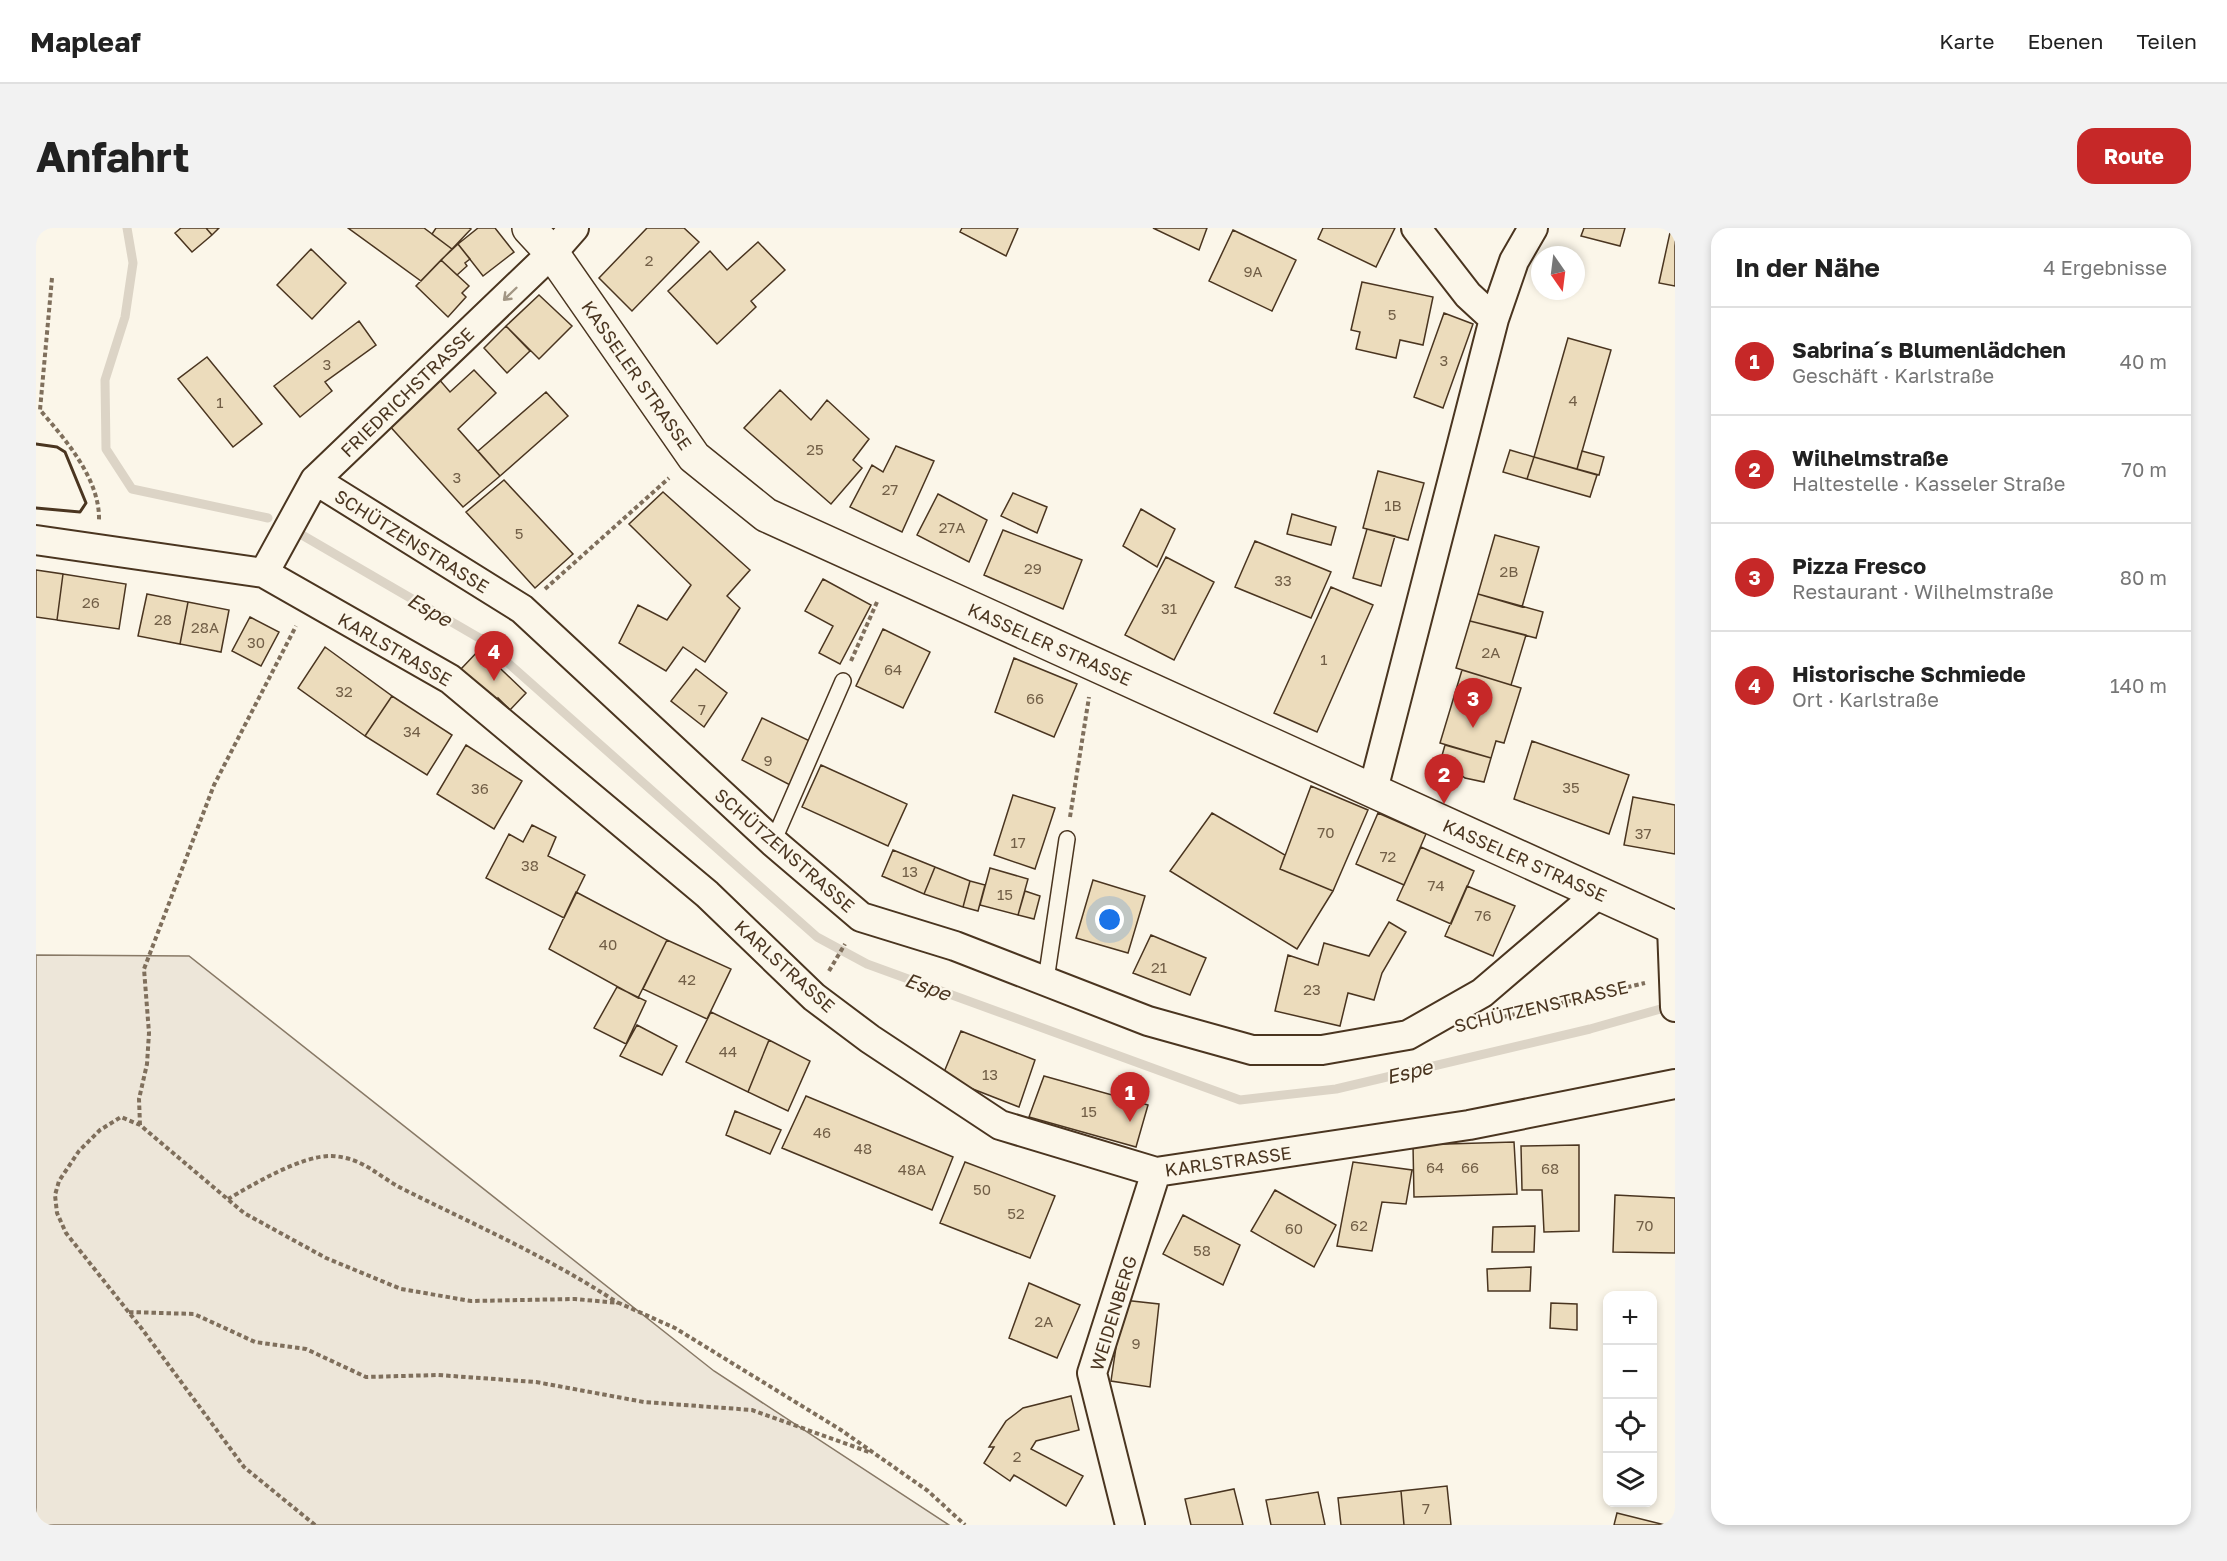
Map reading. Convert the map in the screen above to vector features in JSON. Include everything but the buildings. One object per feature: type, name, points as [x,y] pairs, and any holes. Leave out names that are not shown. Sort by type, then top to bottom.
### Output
[{"type":"street","name":"KASSELER STRASSE","points":[[529,228],[552,254],[694,457],[766,515],[1673,927]]},
{"type":"street","name":"FRIEDRICHSTRASSE","points":[[264,573],[281,538],[315,480],[552,254],[574,228]]},
{"type":"street","points":[[1416,228],[1468,295],[1494,319]]},
{"type":"street","points":[[1372,790],[1494,319],[1514,261],[1533,228]]},
{"type":"street","name":"SCHÜTZENSTRASSE","points":[[315,480],[522,609],[773,842],[861,917],[955,946],[1148,1021],[1252,1050],[1322,1050],[1408,1035],[1482,993],[1599,893]]},
{"type":"street","name":"KARLSTRASSE","points":[[36,540],[98,547],[264,573],[450,679],[707,894],[814,997],[870,1039],[1000,1125],[1156,1172],[1469,1125],[1675,1084]]},
{"type":"street","points":[[1673,927],[1675,1007]]},
{"type":"street","name":"WEIDENBERG","points":[[1130,1525],[1092,1373],[1156,1172]]},
{"type":"lane","points":[[773,842],[843,681]]},
{"type":"lane","points":[[1046,980],[1067,839]]},
{"type":"path","points":[[52,278],[40,410],[76,452],[80,461],[99,508],[98,547]]},
{"type":"path","points":[[522,609],[694,457]]},
{"type":"path","points":[[843,681],[890,573]]},
{"type":"path","points":[[140,1125],[139,1099],[147,1064],[149,1034],[144,969],[214,786],[311,600]]},
{"type":"path","points":[[1067,839],[1094,664]]},
{"type":"path","points":[[814,997],[861,917]]},
{"type":"path","name":"SCHÜTZENSTRASSE","points":[[1493,1019],[1674,975]]},
{"type":"path","points":[[315,1525],[244,1467],[129,1312],[66,1233],[57,1213],[55,1195],[59,1181],[79,1151],[100,1130],[121,1117],[140,1125],[244,1213],[326,1258],[401,1289],[471,1301],[575,1299],[619,1304]]},
{"type":"path","points":[[228,1199],[301,1163],[330,1156],[362,1161],[391,1184],[522,1246],[576,1275],[619,1304],[675,1328],[875,1454],[928,1491],[965,1525]]},
{"type":"path","points":[[129,1312],[194,1314],[255,1342],[306,1349],[366,1377],[438,1375],[536,1382],[644,1402],[752,1410],[875,1454]]},
{"type":"shaded area","points":[[36,955],[189,956],[714,1371],[949,1525],[36,1525]]},
{"type":"waterway","name":"Espe","points":[[127,228],[133,263],[125,317],[105,380],[106,449],[132,489],[268,518]]},
{"type":"waterway","name":"Espe","points":[[302,535],[481,639],[817,937],[867,964],[1240,1100],[1336,1089],[1590,1029],[1671,1006]]},
{"type":"wall","points":[[36,444],[57,447],[65,452],[86,503],[80,512],[36,508]]},
{"type":"place","name":"Historische Schmiede","points":[[494,681]]},
{"type":"place","name":"Pizza Fresco","points":[[1473,728]]},
{"type":"place","name":"Wilhelmstraße","points":[[1444,804]]},
{"type":"place","name":"Sabrina´s Blumenlädchen","points":[[1130,1122]]}]
